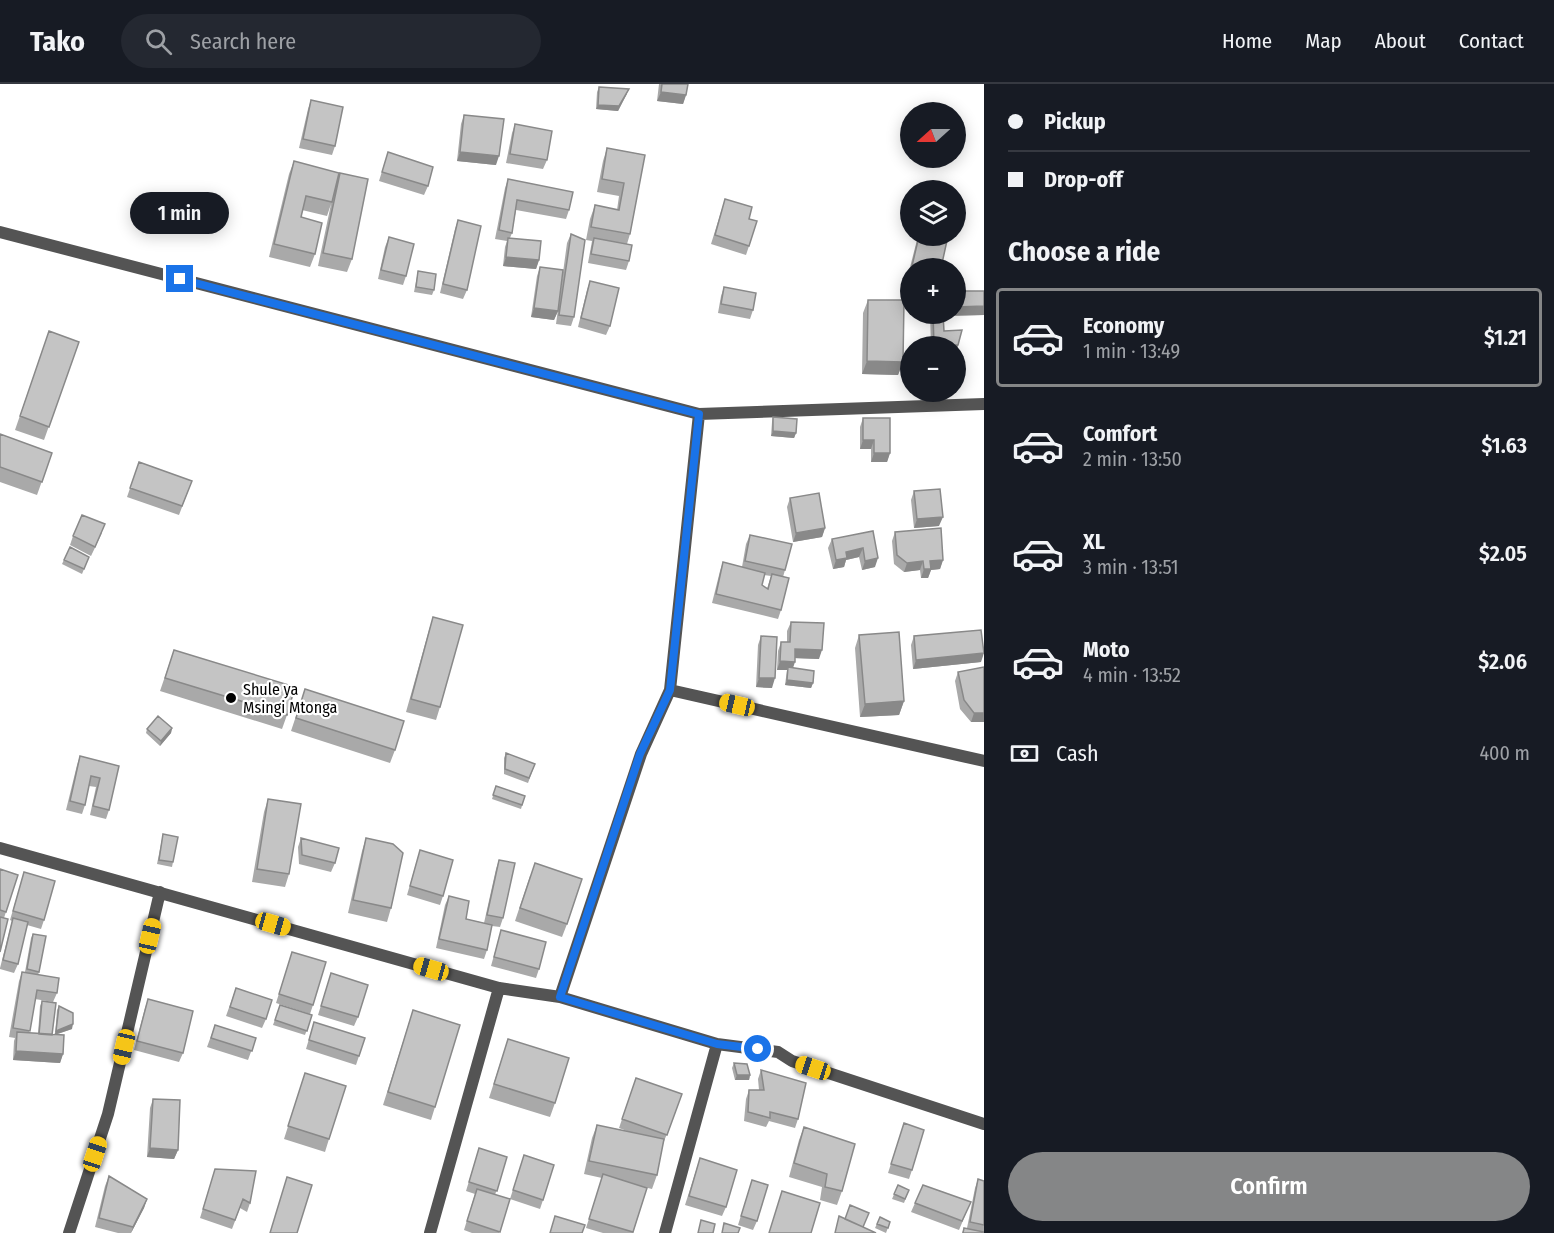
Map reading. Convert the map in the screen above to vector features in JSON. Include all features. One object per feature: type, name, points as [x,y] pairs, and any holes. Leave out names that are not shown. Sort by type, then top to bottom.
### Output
[{"type":"street","points":[[0,232],[699,414],[984,404]]},
{"type":"street","points":[[560,997],[640,754],[670,690],[699,414]]},
{"type":"street","points":[[670,690],[984,761]]},
{"type":"street","points":[[0,848],[160,891],[498,988],[560,997],[717,1044],[778,1052],[792,1061],[984,1124]]},
{"type":"street","points":[[69,1233],[108,1114],[160,891]]},
{"type":"street","points":[[430,1233],[498,988]]},
{"type":"street","points":[[665,1233],[717,1044]]},
{"type":"building","points":[[662,84],[688,84],[686,95],[661,92]]},
{"type":"building","points":[[599,87],[629,89],[619,106],[598,105]]},
{"type":"building","points":[[311,100],[343,107],[335,146],[303,139]]},
{"type":"building","points":[[464,115],[504,119],[499,156],[460,152]]},
{"type":"building","points":[[515,124],[552,131],[547,160],[510,154]]},
{"type":"building","points":[[607,148],[645,155],[630,234],[591,227],[595,205],[619,210],[624,183],[602,179]]},
{"type":"building","points":[[388,152],[433,167],[428,186],[382,172]]},
{"type":"building","points":[[294,161],[339,173],[332,202],[306,196],[301,217],[322,223],[315,254],[274,244]]},
{"type":"building","points":[[340,173],[368,179],[352,259],[323,253]]},
{"type":"building","points":[[508,179],[573,192],[569,210],[517,200],[512,233],[499,230]]},
{"type":"building","points":[[725,199],[752,207],[749,219],[757,221],[749,246],[715,235]]},
{"type":"building","points":[[458,220],[481,226],[467,290],[443,284]]},
{"type":"building","points":[[571,234],[585,240],[574,317],[559,315]]},
{"type":"building","points":[[389,237],[414,244],[406,276],[381,270]]},
{"type":"building","points":[[508,238],[541,241],[539,260],[506,257]]},
{"type":"building","points":[[594,238],[632,245],[629,261],[591,254]]},
{"type":"building","points":[[917,246],[946,246],[943,258],[914,258]]},
{"type":"building","points":[[540,267],[563,270],[558,311],[534,308]]},
{"type":"building","points":[[418,271],[436,274],[434,290],[416,287]]},
{"type":"building","points":[[590,281],[619,288],[610,326],[581,318]]},
{"type":"building","points":[[724,287],[756,293],[753,310],[721,304]]},
{"type":"building","points":[[966,291],[984,291],[984,306],[966,307]]},
{"type":"building","points":[[868,300],[900,300],[900,324],[904,324],[903,336],[900,336],[900,362],[867,361]]},
{"type":"building","points":[[933,324],[944,324],[944,331],[962,330],[960,336],[934,336]]},
{"type":"building","points":[[49,331],[79,342],[49,427],[20,416]]},
{"type":"building","points":[[773,417],[797,419],[796,433],[773,431]]},
{"type":"building","points":[[863,418],[890,418],[890,453],[874,453],[874,440],[863,440]]},
{"type":"building","points":[[0,434],[52,453],[42,482],[0,467]]},
{"type":"building","points":[[139,462],[192,481],[182,506],[130,488]]},
{"type":"building","points":[[940,489],[943,517],[917,519],[914,491]]},
{"type":"building","points":[[819,493],[825,528],[796,533],[790,498]]},
{"type":"building","points":[[82,515],[105,524],[95,547],[73,536]]},
{"type":"building","points":[[941,528],[943,560],[930,561],[931,569],[924,569],[923,561],[907,563],[897,555],[895,532]]},
{"type":"building","points":[[873,531],[878,558],[865,561],[863,548],[846,552],[847,558],[836,560],[832,539]]},
{"type":"building","points":[[750,535],[792,544],[785,570],[745,561]]},
{"type":"building","points":[[70,547],[89,557],[84,569],[64,560]]},
{"type":"building","points":[[723,562],[765,573],[762,585],[768,589],[772,574],[789,578],[781,610],[716,594]]},
{"type":"building","points":[[433,617],[463,625],[440,707],[411,699]]},
{"type":"building","points":[[791,622],[824,623],[822,650],[795,649],[795,662],[780,661],[781,642],[790,642]]},
{"type":"building","points":[[981,630],[984,653],[916,660],[914,636]]},
{"type":"building","points":[[899,632],[904,701],[865,704],[859,635]]},
{"type":"building","points":[[761,636],[777,637],[775,678],[759,678]]},
{"type":"building","points":[[174,650],[295,687],[287,715],[165,678]]},
{"type":"building","points":[[788,667],[814,671],[813,683],[787,680]]},
{"type":"building","points":[[984,667],[984,713],[974,713],[964,700],[958,672]]},
{"type":"building","points":[[305,689],[404,721],[395,750],[296,718]]},
{"type":"building","points":[[158,716],[172,728],[161,741],[147,729]]},
{"type":"building","points":[[506,753],[535,764],[529,778],[505,769]]},
{"type":"building","points":[[80,756],[119,766],[109,810],[93,806],[100,778],[91,776],[85,805],[70,801]]},
{"type":"building","points":[[496,786],[525,796],[522,805],[493,795]]},
{"type":"building","points":[[268,799],[301,804],[289,874],[257,869]]},
{"type":"building","points":[[163,834],[178,837],[173,862],[159,860]]},
{"type":"building","points":[[301,838],[339,848],[335,863],[302,855]]},
{"type":"building","points":[[366,838],[393,844],[403,853],[391,908],[353,900]]},
{"type":"building","points":[[420,850],[453,860],[443,896],[410,886]]},
{"type":"building","points":[[499,860],[515,863],[503,918],[487,915]]},
{"type":"building","points":[[535,863],[582,879],[567,924],[520,908]]},
{"type":"building","points":[[0,869],[18,875],[6,912],[0,910]]},
{"type":"building","points":[[24,872],[55,881],[44,920],[13,911]]},
{"type":"building","points":[[449,896],[469,901],[466,919],[492,925],[487,950],[439,939]]},
{"type":"building","points":[[0,917],[8,919],[0,952]]},
{"type":"building","points":[[13,918],[28,922],[18,964],[3,960]]},
{"type":"building","points":[[501,930],[546,942],[539,969],[494,957]]},
{"type":"building","points":[[33,934],[46,936],[39,972],[27,969]]},
{"type":"building","points":[[292,952],[326,962],[313,1005],[279,994]]},
{"type":"building","points":[[22,972],[59,978],[57,993],[37,990],[30,1031],[13,1028]]},
{"type":"building","points":[[331,973],[368,985],[358,1017],[321,1006]]},
{"type":"building","points":[[236,988],[272,1000],[266,1019],[230,1007]]},
{"type":"building","points":[[148,999],[193,1011],[183,1053],[137,1041]]},
{"type":"building","points":[[42,1001],[56,1003],[52,1035],[39,1034]]},
{"type":"building","points":[[280,1005],[312,1015],[307,1031],[275,1020]]},
{"type":"building","points":[[59,1006],[73,1013],[73,1024],[56,1031]]},
{"type":"building","points":[[413,1010],[460,1025],[435,1107],[388,1092]]},
{"type":"building","points":[[314,1022],[365,1038],[359,1056],[309,1040]]},
{"type":"building","points":[[215,1025],[256,1038],[252,1051],[211,1038]]},
{"type":"building","points":[[17,1032],[64,1035],[63,1054],[16,1051]]},
{"type":"building","points":[[508,1039],[569,1058],[555,1103],[494,1084]]},
{"type":"building","points":[[734,1063],[747,1064],[750,1075],[737,1075]]},
{"type":"building","points":[[761,1070],[806,1083],[798,1119],[770,1112],[770,1118],[748,1112],[749,1090],[764,1090]]},
{"type":"building","points":[[305,1073],[346,1086],[329,1139],[288,1126]]},
{"type":"building","points":[[636,1078],[682,1094],[667,1135],[622,1119]]},
{"type":"building","points":[[153,1099],[180,1100],[178,1150],[150,1148]]},
{"type":"building","points":[[904,1123],[924,1130],[912,1170],[891,1164]]},
{"type":"building","points":[[597,1125],[664,1139],[657,1175],[589,1161]]},
{"type":"building","points":[[804,1127],[855,1144],[842,1191],[825,1187],[827,1174],[794,1163]]},
{"type":"building","points":[[479,1148],[507,1157],[497,1191],[469,1182]]},
{"type":"building","points":[[524,1155],[554,1165],[543,1200],[513,1190]]},
{"type":"building","points":[[700,1158],[737,1170],[726,1207],[689,1196]]},
{"type":"building","points":[[215,1169],[256,1171],[250,1203],[243,1199],[235,1220],[203,1209]]},
{"type":"building","points":[[603,1174],[647,1188],[633,1232],[589,1219]]},
{"type":"building","points":[[109,1176],[147,1199],[133,1227],[99,1218]]},
{"type":"building","points":[[287,1177],[312,1185],[297,1233],[270,1233]]},
{"type":"building","points":[[978,1179],[984,1181],[984,1225],[970,1222]]},
{"type":"building","points":[[752,1180],[768,1185],[757,1221],[741,1216]]},
{"type":"building","points":[[898,1185],[909,1190],[905,1199],[894,1194]]},
{"type":"building","points":[[923,1185],[971,1202],[962,1221],[915,1203]]},
{"type":"building","points":[[477,1189],[510,1199],[500,1232],[467,1221]]},
{"type":"building","points":[[782,1191],[820,1203],[811,1233],[769,1233]]},
{"type":"building","points":[[850,1205],[869,1213],[863,1227],[845,1219]]},
{"type":"building","points":[[555,1216],[585,1225],[582,1233],[550,1233]]},
{"type":"building","points":[[839,1216],[876,1233],[835,1233]]},
{"type":"building","points":[[880,1217],[890,1222],[888,1228],[877,1224]]},
{"type":"building","points":[[701,1220],[715,1224],[713,1233],[698,1233]]},
{"type":"building","points":[[724,1223],[740,1228],[738,1233],[722,1233]]},
{"type":"building","points":[[964,1228],[984,1232],[984,1233],[963,1233]]},
{"type":"place","name":"Shule ya Msingi Mtonga","points":[[231,698]]},
{"type":"route","points":[[180,279],[699,414],[670,690],[640,754],[560,997],[717,1044],[758,1049]]}]
